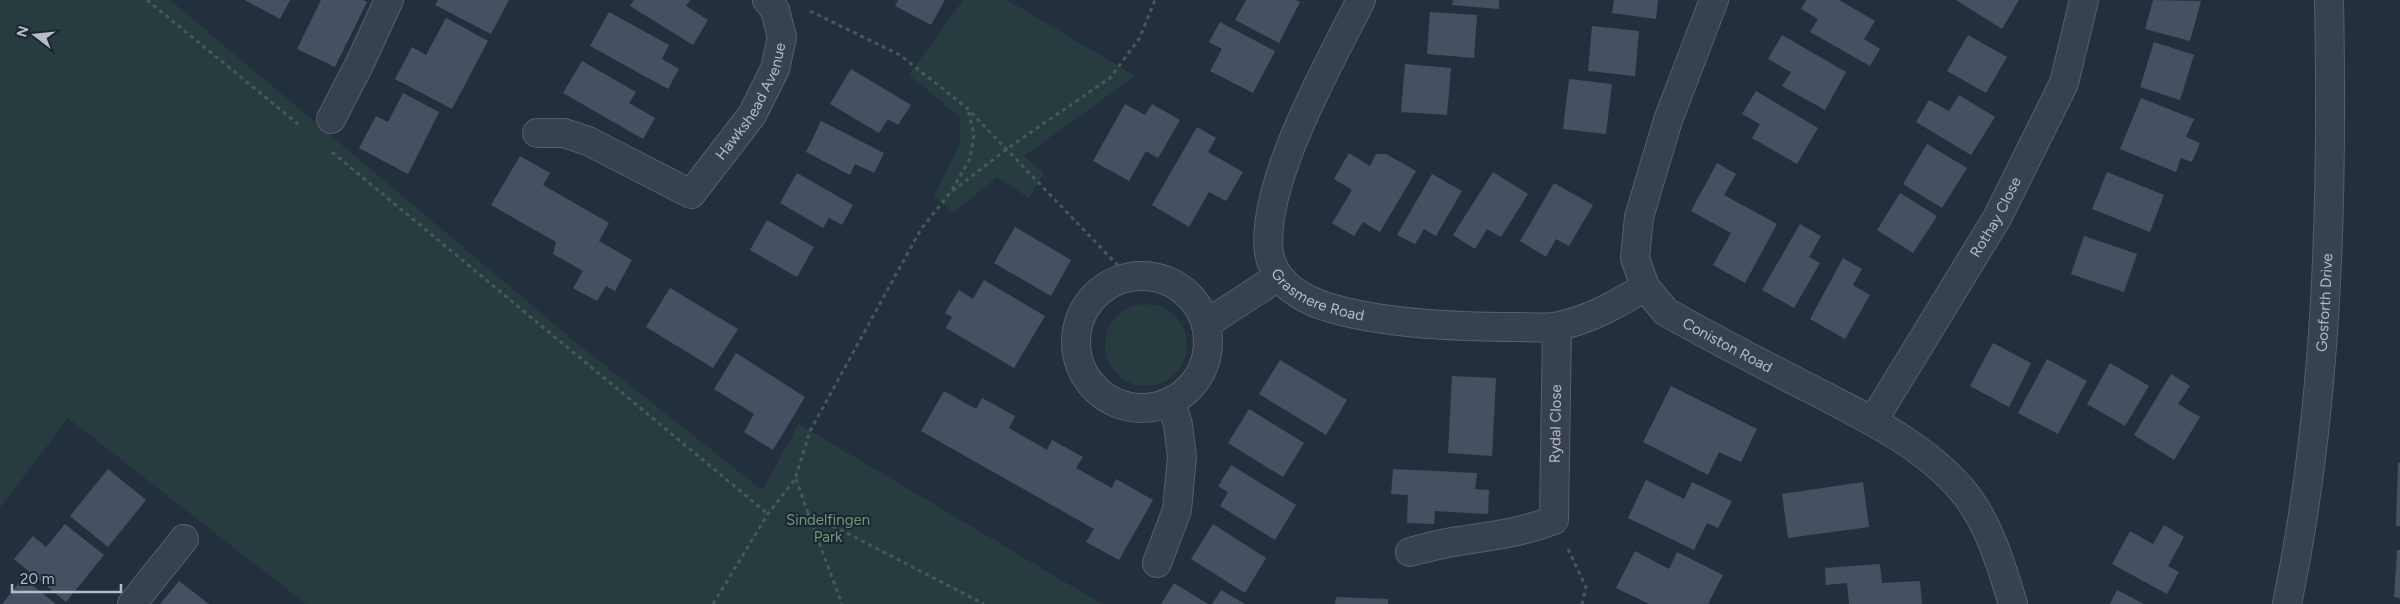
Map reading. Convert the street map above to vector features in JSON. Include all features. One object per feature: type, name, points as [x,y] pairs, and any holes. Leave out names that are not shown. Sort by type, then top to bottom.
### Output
[{"type":"street","points":[[331,119],[376,31],[389,0]]},
{"type":"street","name":"Grasmere Road","points":[[1361,0],[1298,129],[1278,183],[1270,223],[1269,254],[1278,277],[1293,290],[1316,303],[1372,317],[1475,327],[1557,327],[1588,319],[1645,287]]},
{"type":"street","name":"Coniston Road","points":[[1714,0],[1668,120],[1639,217],[1635,258],[1645,287],[1666,312],[1873,421],[1928,458],[1962,490],[1982,520],[1999,561],[2013,604]]},
{"type":"street","name":"Rothay Close","points":[[1873,421],[1997,218],[2064,84],[2084,0]]},
{"type":"street","name":"Gosforth Drive","points":[[2287,604],[2307,484],[2320,367],[2329,187],[2329,0]]},
{"type":"street","name":"Hawkshead Avenue","points":[[537,133],[564,133],[588,141],[690,194],[752,115],[774,69],[782,36],[771,5]]},
{"type":"street","points":[[1129,277],[1155,277],[1176,285],[1194,300],[1206,324],[1208,347],[1203,369],[1190,388],[1171,401],[1149,408],[1126,406],[1110,400],[1092,385],[1080,366],[1076,346],[1079,323],[1089,302],[1107,285],[1129,277]]},
{"type":"street","points":[[1206,324],[1278,277]]},
{"type":"street","name":"Rydal Close","points":[[1554,520],[1557,327]]},
{"type":"street","points":[[1157,564],[1177,510],[1182,457],[1178,425],[1171,401]]},
{"type":"street","points":[[1410,552],[1457,541],[1528,530],[1554,520]]},
{"type":"street","points":[[132,604],[184,539]]},
{"type":"path","points":[[147,0],[303,128]]},
{"type":"path","points":[[950,193],[1008,148],[1110,78],[1139,40],[1155,0]]},
{"type":"path","points":[[771,5],[810,11],[900,54],[967,108],[1008,148],[1129,277]]},
{"type":"path","points":[[713,604],[768,514],[795,479],[810,431],[921,229],[950,193],[970,159],[974,134],[967,108]]},
{"type":"path","points":[[325,146],[768,514]]},
{"type":"path","points":[[795,479],[842,604]]},
{"type":"path","points":[[808,513],[984,604]]},
{"type":"path","points":[[1554,520],[1586,587],[1582,604]]},
{"type":"green space","name":"Sindelfingen Park","points":[[0,0],[170,0],[579,345],[762,490],[799,424],[1102,604],[306,604],[68,418],[0,508]]},
{"type":"green space","points":[[963,0],[1007,0],[1135,76],[1024,156],[1044,173],[1029,198],[997,177],[954,213],[934,197],[960,143],[960,117],[909,75]]},
{"type":"green space","points":[[1146,304],[1162,307],[1175,316],[1184,329],[1187,345],[1184,361],[1175,374],[1162,383],[1146,386],[1130,383],[1117,374],[1108,361],[1105,345],[1108,329],[1117,316],[1130,307]]},
{"type":"building","points":[[245,0],[290,0],[280,19]]},
{"type":"building","points":[[321,0],[363,0],[367,2],[335,67],[297,49]]},
{"type":"building","points":[[438,0],[509,0],[491,34],[435,5]]},
{"type":"building","points":[[634,0],[690,0],[686,6],[708,20],[693,45],[630,6]]},
{"type":"building","points":[[898,0],[945,0],[931,25],[895,6]]},
{"type":"building","points":[[1246,0],[1296,0],[1300,2],[1279,43],[1235,20]]},
{"type":"building","points":[[1453,0],[1499,0],[1499,9],[1452,5]]},
{"type":"building","points":[[1614,0],[1658,0],[1656,19],[1612,13]]},
{"type":"building","points":[[1806,0],[1839,0],[1875,21],[1864,39],[1880,49],[1870,66],[1810,32],[1818,19],[1801,9]]},
{"type":"building","points":[[1956,0],[2019,0],[2002,29]]},
{"type":"building","points":[[2153,0],[2201,1],[2190,41],[2145,29]]},
{"type":"building","points":[[609,12],[669,45],[662,59],[679,69],[668,89],[590,46]]},
{"type":"building","points":[[1430,12],[1477,15],[1474,58],[1427,54]]},
{"type":"building","points":[[446,18],[488,41],[452,109],[395,79],[412,47],[426,55]]},
{"type":"building","points":[[1220,22],[1275,51],[1253,93],[1210,71],[1222,49],[1209,42]]},
{"type":"building","points":[[1592,26],[1639,31],[1635,76],[1588,71]]},
{"type":"building","points":[[1782,35],[1846,72],[1825,110],[1782,86],[1791,72],[1768,59]]},
{"type":"building","points":[[1968,35],[2007,57],[1986,93],[1947,71]]},
{"type":"building","points":[[2154,42],[2194,55],[2180,100],[2140,87]]},
{"type":"building","points":[[582,61],[636,92],[629,103],[655,118],[643,139],[563,93]]},
{"type":"building","points":[[1405,64],[1451,68],[1447,115],[1401,112]]},
{"type":"building","points":[[851,69],[911,105],[898,125],[888,119],[879,133],[830,104]]},
{"type":"building","points":[[1569,79],[1612,84],[1606,134],[1563,129]]},
{"type":"building","points":[[1756,91],[1818,128],[1797,164],[1752,138],[1760,124],[1742,114]]},
{"type":"building","points":[[403,93],[439,112],[408,174],[359,148],[376,116],[388,122]]},
{"type":"building","points":[[1959,95],[1995,117],[1971,155],[1916,122],[1929,100],[1949,111]]},
{"type":"building","points":[[2141,98],[2194,119],[2186,137],[2200,143],[2192,162],[2181,158],[2176,172],[2120,149]]},
{"type":"building","points":[[1125,104],[1145,115],[1152,104],[1180,120],[1158,158],[1146,151],[1129,181],[1093,161]]},
{"type":"building","points":[[821,121],[884,153],[874,173],[855,164],[850,175],[806,152]]},
{"type":"building","points":[[1197,127],[1216,138],[1208,152],[1243,172],[1226,201],[1209,192],[1189,227],[1152,205]]},
{"type":"building","points":[[1927,144],[1967,168],[1942,208],[1903,184]]},
{"type":"building","points":[[1349,153],[1370,166],[1376,154],[1386,154],[1416,171],[1380,232],[1363,222],[1354,236],[1332,223],[1352,190],[1334,179]]},
{"type":"building","points":[[520,156],[550,173],[543,185],[609,223],[599,241],[632,260],[615,291],[606,286],[597,301],[573,288],[583,271],[553,254],[556,242],[491,205]]},
{"type":"building","points":[[1717,163],[1736,174],[1724,195],[1777,224],[1745,283],[1713,265],[1731,233],[1691,211]]},
{"type":"building","points":[[1493,172],[1528,194],[1501,237],[1487,229],[1475,249],[1453,235]]},
{"type":"building","points":[[2107,172],[2164,195],[2150,232],[2092,209]]},
{"type":"building","points":[[797,173],[853,205],[842,225],[829,218],[823,228],[780,203]]},
{"type":"building","points":[[1432,174],[1462,191],[1436,236],[1424,229],[1415,244],[1397,235]]},
{"type":"building","points":[[1554,183],[1593,205],[1569,246],[1556,239],[1546,257],[1520,241]]},
{"type":"building","points":[[1900,193],[1937,216],[1913,253],[1877,230]]},
{"type":"building","points":[[767,220],[814,247],[797,277],[750,250]]},
{"type":"building","points":[[1800,224],[1821,236],[1809,257],[1820,263],[1794,308],[1762,290]]},
{"type":"building","points":[[1015,227],[1071,260],[1051,296],[994,263]]},
{"type":"building","points":[[2084,236],[2137,254],[2124,292],[2071,274]]},
{"type":"building","points":[[1843,258],[1862,269],[1853,285],[1870,295],[1845,339],[1810,319]]},
{"type":"building","points":[[984,280],[1045,316],[1014,368],[946,328],[952,317],[945,313],[959,290],[973,299]]},
{"type":"building","points":[[670,288],[738,329],[713,368],[646,327]]},
{"type":"building","points":[[1993,343],[2031,363],[2009,407],[1970,386]]},
{"type":"building","points":[[736,353],[805,397],[773,450],[744,432],[754,414],[714,389]]},
{"type":"building","points":[[2047,359],[2087,381],[2058,434],[2018,413]]},
{"type":"building","points":[[1280,360],[1347,400],[1326,435],[1259,394]]},
{"type":"building","points":[[2110,363],[2149,386],[2125,426],[2087,404]]},
{"type":"building","points":[[2171,374],[2190,386],[2178,404],[2200,417],[2174,460],[2134,435]]},
{"type":"building","points":[[1452,376],[1496,378],[1492,456],[1448,453]]},
{"type":"building","points":[[1671,386],[1757,429],[1741,462],[1719,452],[1708,475],[1643,442]]},
{"type":"building","points":[[944,391],[976,409],[982,398],[1015,416],[1009,428],[1047,450],[1052,440],[1083,457],[1076,468],[1112,488],[1116,479],[1153,500],[1119,560],[1086,542],[1094,529],[921,431]]},
{"type":"building","points":[[1249,409],[1304,443],[1283,477],[1228,443]]},
{"type":"building","points":[[2398,463],[2400,463],[2400,526],[2396,526]]},
{"type":"building","points":[[1231,465],[1296,505],[1275,540],[1220,506],[1228,492],[1218,486]]},
{"type":"building","points":[[108,469],[146,500],[108,547],[70,516]]},
{"type":"building","points":[[1393,469],[1477,473],[1475,489],[1489,490],[1488,514],[1435,511],[1434,524],[1407,523],[1408,495],[1391,494]]},
{"type":"building","points":[[1646,480],[1684,499],[1692,482],[1732,501],[1718,528],[1707,523],[1694,550],[1628,518]]},
{"type":"building","points":[[1863,482],[1869,527],[1788,538],[1782,494]]},
{"type":"building","points":[[65,524],[104,555],[66,602],[14,559],[33,536],[46,547]]},
{"type":"building","points":[[1213,524],[1266,558],[1245,593],[1191,559]]},
{"type":"building","points":[[2164,525],[2184,537],[2168,566],[2179,572],[2167,594],[2112,564],[2130,531],[2153,544]]},
{"type":"building","points":[[2397,550],[2400,550],[2400,598],[2394,597]]},
{"type":"building","points":[[1635,551],[1669,569],[1677,552],[1723,575],[1708,604],[1649,604],[1616,588]]},
{"type":"building","points":[[1880,564],[1882,583],[1920,581],[1922,604],[1849,604],[1847,583],[1826,585],[1825,568]]},
{"type":"building","points":[[23,578],[56,604],[2,604]]},
{"type":"building","points":[[179,581],[209,604],[160,604]]},
{"type":"building","points":[[1174,583],[1208,604],[1161,604]]},
{"type":"building","points":[[1221,590],[1245,604],[1212,604]]},
{"type":"building","points":[[2117,590],[2144,604],[2110,604]]},
{"type":"building","points":[[1336,597],[1388,599],[1388,604],[1335,604]]}]
